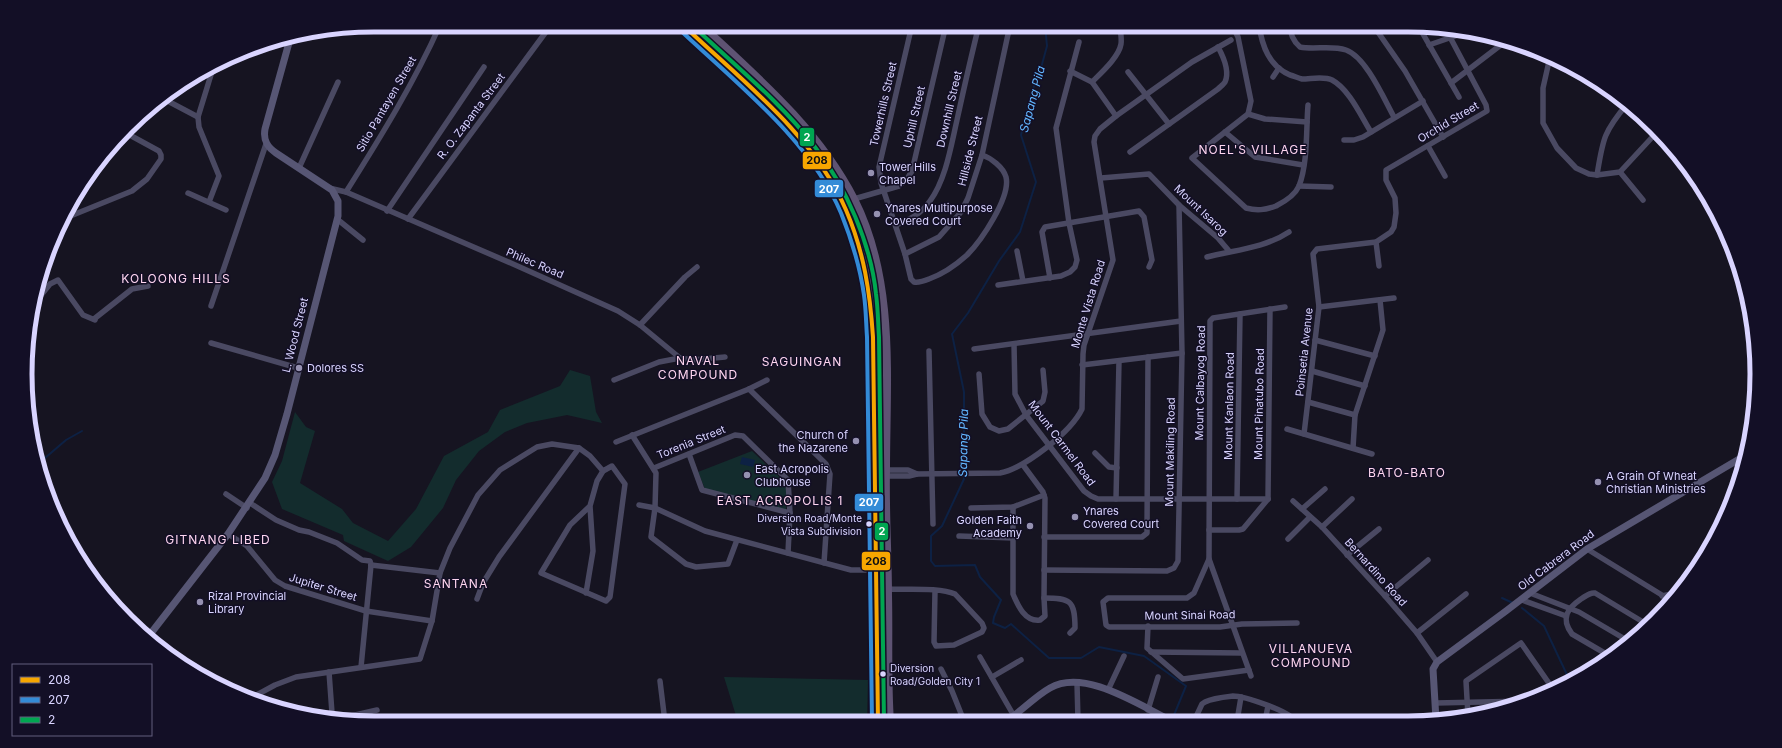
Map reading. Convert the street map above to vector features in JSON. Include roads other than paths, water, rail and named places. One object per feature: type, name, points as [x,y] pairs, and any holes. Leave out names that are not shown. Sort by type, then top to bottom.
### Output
[{"type":"main road","points":[[690,32],[780,116],[810,150],[824,170],[842,203],[855,234],[870,294],[874,363],[875,570],[878,716]]},
{"type":"main road","points":[[708,32],[790,110],[819,143],[854,199],[868,234],[882,293],[886,350],[886,473],[890,716]]},
{"type":"main road","points":[[266,144],[264,135],[265,129],[289,43]]},
{"type":"main road","name":"L. Wood Street","points":[[151,633],[250,505],[265,478],[275,455],[337,219],[338,200],[335,194],[329,188],[276,153],[266,144]]},
{"type":"main road","points":[[842,203],[854,199]]},
{"type":"main road","name":"Old Cabrera Road","points":[[1437,662],[1522,600],[1588,548],[1739,459]]},
{"type":"main road","points":[[1436,714],[1433,669],[1437,662]]},
{"type":"main road","points":[[1014,716],[1050,688],[1066,683],[1094,684],[1161,716]]},
{"type":"street","name":"Sitio Pantayen Street","points":[[346,192],[376,146],[437,32]]},
{"type":"street","name":"R. O. Zapanta Street","points":[[408,219],[546,32]]},
{"type":"street","name":"Towerhills Street","points":[[910,32],[879,167],[880,177],[905,254],[911,279],[914,282],[922,282],[934,277],[959,262],[973,248],[994,217],[1002,202],[1006,187],[1006,177],[995,163],[982,155]]},
{"type":"street","name":"Uphill Street","points":[[854,199],[899,186],[907,180],[912,171],[944,32]]},
{"type":"street","name":"Downhill Street","points":[[896,225],[917,215],[930,202],[936,191],[953,137],[977,32]]},
{"type":"street","name":"Hillside Street","points":[[905,254],[939,237],[961,212],[968,198],[982,155],[1008,32]]},
{"type":"street","points":[[1092,82],[1108,66],[1120,47],[1120,32]]},
{"type":"street","points":[[1236,32],[1238,37],[1251,101],[1248,114],[1192,158],[1246,208],[1264,210],[1280,204],[1293,195],[1299,186],[1303,165],[1308,105]]},
{"type":"street","points":[[1260,32],[1266,51],[1271,61],[1279,68],[1300,78],[1331,79],[1345,91],[1371,132]]},
{"type":"street","points":[[1290,32],[1293,40],[1300,47],[1347,50],[1357,58],[1370,72],[1394,117]]},
{"type":"street","points":[[1378,32],[1405,71],[1443,137]]},
{"type":"street","points":[[1422,33],[1450,83],[1460,97]]},
{"type":"street","name":"Orchid Street","points":[[1376,242],[1394,227],[1396,214],[1396,198],[1386,180],[1386,170],[1487,111],[1486,105],[1451,39],[1451,35]]},
{"type":"street","points":[[1429,45],[1458,36]]},
{"type":"street","name":"Monte Vista Road","points":[[886,473],[909,476],[917,474],[1000,473],[1009,471],[1023,464],[1048,445],[1078,417],[1082,409],[1082,365],[1087,334],[1113,260],[1094,142],[1095,136],[1100,129],[1116,116],[1192,62],[1231,40]]},
{"type":"street","points":[[998,285],[1050,278],[1070,272],[1075,267],[1077,260],[1069,223],[1056,128],[1079,42]]},
{"type":"street","points":[[1450,83],[1501,45]]},
{"type":"street","points":[[1130,152],[1218,89],[1225,82],[1226,73],[1223,57],[1218,47]]},
{"type":"street","points":[[1549,62],[1543,88],[1543,123],[1564,157],[1576,168],[1589,174],[1597,175],[1620,172],[1654,136]]},
{"type":"street","points":[[388,211],[484,67]]},
{"type":"street","points":[[1273,77],[1279,68]]},
{"type":"street","points":[[1070,72],[1092,82],[1116,116]]},
{"type":"street","points":[[1128,72],[1169,124]]},
{"type":"street","points":[[209,202],[219,176],[199,127],[198,117],[211,73]]},
{"type":"street","points":[[299,168],[338,82]]},
{"type":"street","points":[[168,101],[198,117]]},
{"type":"street","points":[[1344,140],[1354,140],[1371,132],[1423,101]]},
{"type":"street","points":[[1597,175],[1602,144],[1606,132],[1610,124],[1623,109]]},
{"type":"street","points":[[1248,114],[1265,120],[1307,122]]},
{"type":"street","points":[[1226,132],[1255,158],[1303,165]]},
{"type":"street","points":[[71,216],[132,191],[147,179],[161,159],[161,155],[159,151],[129,136]]},
{"type":"street","points":[[211,306],[266,144]]},
{"type":"street","points":[[1428,146],[1444,176]]},
{"type":"street","points":[[1620,172],[1642,200]]},
{"type":"street","name":"Mount Isarog","points":[[1101,178],[1149,174],[1179,205],[1218,238],[1229,251],[1246,249],[1265,243],[1288,232]]},
{"type":"street","points":[[1299,186],[1331,187]]},
{"type":"street","name":"Philec Road","points":[[329,188],[346,192],[611,308],[640,325],[680,358]]},
{"type":"street","points":[[188,193],[226,210]]},
{"type":"street","name":"Mount Makiling Road","points":[[1044,570],[1167,571],[1174,568],[1178,561],[1182,353],[1179,205]]},
{"type":"street","points":[[1050,278],[1042,229],[1045,227],[1139,211],[1142,214],[1152,260],[1149,267]]},
{"type":"street","points":[[337,219],[363,240]]},
{"type":"street","points":[[1376,242],[1379,266]]},
{"type":"street","name":"Poinsetia Avenue","points":[[1304,434],[1319,307],[1313,254],[1317,249],[1376,242]]},
{"type":"street","points":[[1017,251],[1023,281]]},
{"type":"street","points":[[1207,257],[1229,251]]},
{"type":"street","points":[[640,325],[685,277],[697,267]]},
{"type":"street","points":[[42,294],[50,284],[58,280],[83,315],[95,320],[132,289],[148,286]]},
{"type":"street","points":[[1319,307],[1394,298]]},
{"type":"street","points":[[1353,448],[1355,415],[1383,330],[1380,300]]},
{"type":"street","name":"Mount Calbayog Road","points":[[1209,499],[1210,321],[1213,318],[1285,307]]},
{"type":"street","name":"Mount Pinatubo Road","points":[[1268,499],[1270,309]]},
{"type":"street","name":"Mount Kanlaon Road","points":[[1237,499],[1240,314]]},
{"type":"street","points":[[974,348],[1014,344],[1181,321]]},
{"type":"street","points":[[1315,340],[1375,356]]},
{"type":"street","points":[[211,343],[298,368]]},
{"type":"street","name":"Mount Carmel Road","points":[[1014,344],[1015,394],[1026,415],[1048,445],[1084,491],[1091,496],[1098,499],[1268,499]]},
{"type":"street","points":[[929,351],[933,524]]},
{"type":"street","points":[[1082,365],[1182,353]]},
{"type":"street","points":[[614,380],[659,362],[680,358],[692,360],[725,356]]},
{"type":"street","points":[[1044,537],[1142,537],[1147,533],[1148,357]]},
{"type":"street","points":[[1116,499],[1119,361]]},
{"type":"street","points":[[979,374],[982,414],[990,427],[1000,431],[1008,429],[1043,401],[1045,392],[1043,370]]},
{"type":"street","points":[[1312,371],[1365,386]]},
{"type":"street","points":[[616,442],[749,389],[767,380]]},
{"type":"street","points":[[749,389],[826,464],[829,469],[830,474],[824,563]]},
{"type":"street","points":[[1308,402],[1355,415]]},
{"type":"street","points":[[1287,429],[1372,454]]},
{"type":"street","points":[[632,435],[654,468],[657,478],[651,537],[686,564],[696,567],[728,564],[738,540]]},
{"type":"street","name":"Torenia Street","points":[[654,468],[735,435],[743,436],[788,480],[790,513],[788,553]]},
{"type":"street","points":[[257,695],[286,680],[296,677],[419,660],[422,658],[432,621],[440,573],[450,548],[478,495],[500,470],[537,447],[552,444],[579,448],[590,456],[603,471]]},
{"type":"street","points":[[477,599],[483,583],[499,557],[579,448]]},
{"type":"street","points":[[688,454],[702,490],[790,513]]},
{"type":"street","points":[[1096,454],[1109,468],[1117,468]]},
{"type":"street","points":[[1013,507],[1013,594],[1017,606],[1030,619],[1040,620],[1046,616],[1044,598],[1044,494],[1023,464]]},
{"type":"street","points":[[586,593],[593,551],[590,506],[597,481],[603,471],[612,466],[625,484],[610,597],[606,601],[586,593],[541,574],[541,571],[570,525],[590,506]]},
{"type":"street","points":[[1302,509],[1325,489]]},
{"type":"street","points":[[226,494],[293,528],[309,532],[337,543],[362,560],[370,562],[372,565],[440,573]]},
{"type":"street","points":[[971,508],[1013,507],[1044,494]]},
{"type":"street","points":[[1148,626],[1146,646],[1150,652],[1180,678],[1186,680],[1250,673],[1209,559],[1209,499]]},
{"type":"street","points":[[1209,530],[1243,529],[1268,499]]},
{"type":"street","points":[[1322,527],[1352,499]]},
{"type":"street","name":"Bernardino Road","points":[[1294,501],[1322,527],[1385,596],[1417,633],[1437,662]]},
{"type":"street","points":[[639,505],[655,508],[705,531],[851,570],[875,570]]},
{"type":"street","points":[[1288,539],[1310,517]]},
{"type":"street","points":[[1347,555],[1379,529]]},
{"type":"street","name":"Jupiter Street","points":[[228,534],[247,546],[275,580],[285,586],[366,611],[432,621]]},
{"type":"street","points":[[959,536],[1013,538]]},
{"type":"street","points":[[1588,548],[1666,598]]},
{"type":"street","name":"Mount Sinai Road","points":[[1209,559],[1194,592],[1187,598],[1108,598],[1103,602],[1105,621],[1109,627],[1220,627],[1232,625],[1297,623]]},
{"type":"street","points":[[1385,596],[1428,560]]},
{"type":"street","points":[[361,667],[372,565]]},
{"type":"street","points":[[888,589],[935,591],[950,592],[956,594],[982,623],[984,628],[982,632],[954,645],[936,646],[934,642],[935,591]]},
{"type":"street","points":[[1530,593],[1569,608],[1624,639]]},
{"type":"street","points":[[1605,653],[1572,634],[1569,630],[1566,616],[1569,608],[1590,594],[1595,593],[1643,622]]},
{"type":"street","points":[[1417,633],[1466,594]]},
{"type":"street","points":[[1662,596],[1669,595]]},
{"type":"street","points":[[1044,598],[1066,599],[1070,602],[1074,614],[1075,628],[1070,633]]},
{"type":"street","points":[[1522,600],[1566,616]]},
{"type":"street","points":[[1468,710],[1466,681],[1518,644],[1523,644],[1550,685]]},
{"type":"street","points":[[1150,652],[1242,654]]},
{"type":"street","points":[[1108,690],[1124,656]]},
{"type":"street","points":[[980,657],[1014,716]]},
{"type":"street","points":[[992,677],[1021,660]]},
{"type":"street","points":[[941,669],[962,716]]},
{"type":"street","points":[[329,672],[332,713]]},
{"type":"street","points":[[1148,710],[1158,677]]},
{"type":"street","points":[[660,681],[664,716]]},
{"type":"street","points":[[1077,683],[1078,716]]},
{"type":"street","points":[[1196,716],[1202,704],[1205,702],[1234,696],[1268,706],[1291,716]]},
{"type":"street","points":[[1237,716],[1241,697]]},
{"type":"street","points":[[1436,703],[1508,701]]},
{"type":"street","points":[[1266,716],[1268,706]]},
{"type":"street","points":[[355,715],[377,710]]},
{"type":"water","points":[[742,457],[755,460],[753,467],[740,464]]},
{"type":"waterway","name":"Sapang Pila","points":[[1046,32],[1047,46],[1041,68],[1031,94],[1021,135],[1036,182],[1020,232],[999,261],[968,313],[952,334],[964,392],[964,479],[942,526],[931,536],[931,561],[935,566],[975,565],[980,577],[1001,600],[993,623],[1005,628],[1011,624],[1049,658],[1081,658],[1099,647],[1144,656],[1186,686],[1174,715]]},
{"type":"waterway","points":[[43,460],[66,440],[82,431]]},
{"type":"waterway","points":[[1502,598],[1513,603]]},
{"type":"waterway","points":[[1522,608],[1544,626],[1568,676]]},
{"type":"place","name":"Tower Hills Chapel","points":[[871,173]]},
{"type":"place","name":"Ynares Multipurpose Covered Court","points":[[877,214]]},
{"type":"place","name":"Dolores SS","points":[[299,368]]},
{"type":"place","name":"Church of the Nazarene","points":[[856,441]]},
{"type":"place","name":"East Acropolis Clubhouse","points":[[747,475]]},
{"type":"place","name":"A Grain Of Wheat Christian Ministries","points":[[1598,482]]},
{"type":"place","name":"Ynares Covered Court","points":[[1075,517]]},
{"type":"place","name":"Diversion Road/Monte Vista Subdivision","points":[[869,524]]},
{"type":"place","name":"Golden Faith Academy","points":[[1030,526]]},
{"type":"place","name":"Rizal Provincial Library","points":[[200,602]]},
{"type":"place","name":"Diversion Road/Golden City 1","points":[[883,674]]},
{"type":"district","name":"NOEL'S VILLAGE","points":[[1253,149]]},
{"type":"district","name":"KOLOONG HILLS","points":[[176,278]]},
{"type":"district","name":"SAGUINGAN","points":[[802,361]]},
{"type":"district","name":"NAVAL COMPOUND","points":[[698,367]]},
{"type":"district","name":"BATO-BATO","points":[[1407,472]]},
{"type":"district","name":"EAST ACROPOLIS 1","points":[[780,500]]},
{"type":"district","name":"GITNANG LIBED","points":[[218,539]]},
{"type":"district","name":"SANTANA","points":[[456,583]]},
{"type":"district","name":"VILLANUEVA COMPOUND","points":[[1311,655]]}]
